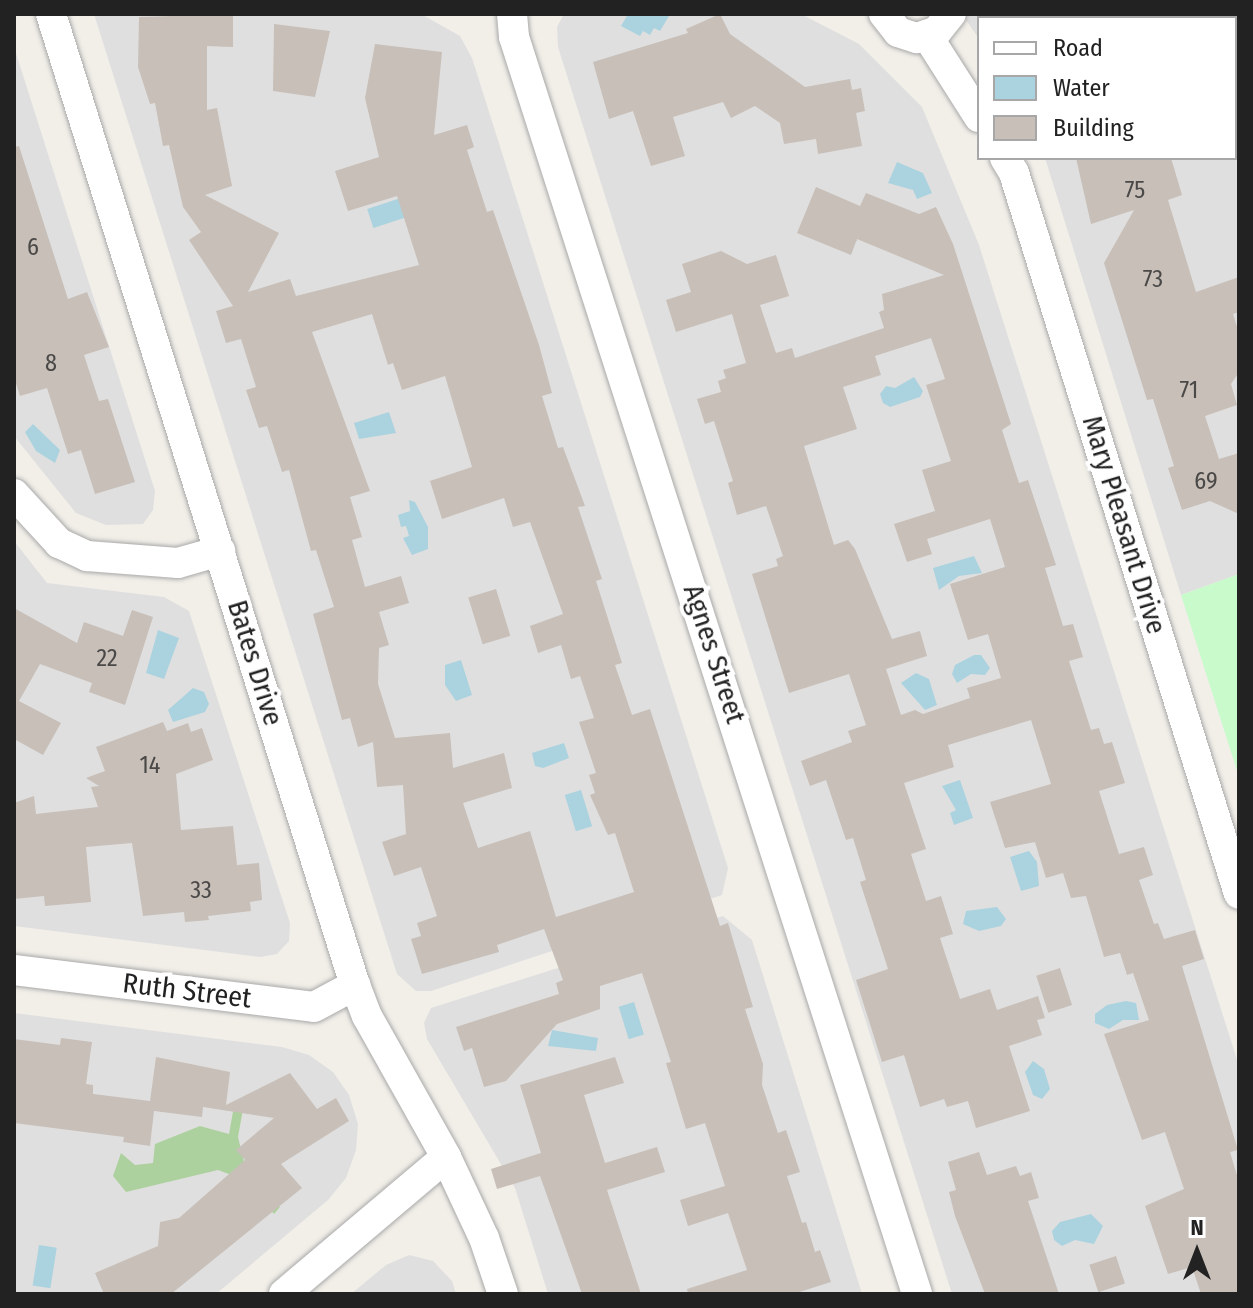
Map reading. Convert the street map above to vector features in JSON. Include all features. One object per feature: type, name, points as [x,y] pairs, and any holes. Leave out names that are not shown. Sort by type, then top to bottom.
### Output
[{"type":"street","name":"Bates Drive","points":[[51,14],[355,985],[446,1157],[484,1238],[503,1294]]},
{"type":"street","name":"Agnes Street","points":[[512,14],[514,37],[917,1294]]},
{"type":"street","points":[[884,14],[898,32],[928,37],[977,114]]},
{"type":"street","points":[[928,37],[951,14]]},
{"type":"street","name":"Mary Pleasant Drive","points":[[1006,160],[1019,188],[1239,894]]},
{"type":"street","points":[[14,494],[59,543],[87,556],[178,563],[220,551]]},
{"type":"street","name":"Ruth Street","points":[[14,970],[314,1007],[355,985]]},
{"type":"street","points":[[284,1294],[446,1157]]},
{"type":"shaded area","points":[[94,14],[421,14],[460,36],[472,58],[728,868],[722,895],[431,991],[416,991],[397,974]]},
{"type":"shaded area","points":[[564,14],[801,14],[859,44],[922,107],[979,245],[1239,1066],[1239,1294],[952,1294],[558,47],[557,27]]},
{"type":"shaded area","points":[[962,14],[1239,14],[1239,574],[1181,595],[1046,160],[1237,160],[1237,16],[977,16],[977,36]]},
{"type":"shaded area","points":[[14,47],[155,491],[153,510],[143,524],[106,525],[76,513],[14,436]]},
{"type":"shaded area","points":[[14,541],[47,583],[164,597],[189,611],[290,923],[289,941],[277,954],[260,957],[14,926]]},
{"type":"shaded area","points":[[723,916],[752,940],[862,1294],[548,1294],[515,1188],[427,1039],[424,1023],[431,1008]]},
{"type":"shaded area","points":[[14,1013],[282,1047],[309,1055],[333,1072],[349,1095],[358,1124],[356,1150],[346,1178],[328,1200],[216,1294],[14,1294]]},
{"type":"shaded area","points":[[409,1255],[433,1261],[452,1281],[456,1294],[351,1294],[386,1265]]},
{"type":"green space","points":[[1239,574],[1239,777],[1181,595]]},
{"type":"green space","points":[[245,1098],[238,1137],[245,1166],[280,1207],[274,1214],[245,1180],[218,1170],[126,1192],[113,1176],[121,1153],[135,1165],[153,1163],[155,1144],[200,1126],[229,1134],[234,1106]]},
{"type":"water","points":[[628,14],[669,16],[660,31],[654,28],[650,35],[643,31],[640,36],[621,26]]},
{"type":"water","points":[[897,162],[923,173],[932,193],[917,199],[913,190],[888,183]]},
{"type":"water","points":[[410,195],[416,214],[373,228],[367,209]]},
{"type":"water","points":[[914,377],[923,391],[920,397],[890,407],[883,403],[880,394],[886,386],[895,388]]},
{"type":"water","points":[[389,412],[396,433],[359,439],[354,423]]},
{"type":"water","points":[[33,424],[60,450],[55,463],[36,451],[25,432]]},
{"type":"water","points":[[409,500],[415,502],[428,527],[428,549],[412,555],[403,538],[409,536],[406,526],[401,527],[398,515],[410,511]]},
{"type":"water","points":[[974,556],[982,573],[959,576],[939,590],[933,568]]},
{"type":"water","points":[[158,630],[179,638],[164,679],[146,673]]},
{"type":"water","points":[[974,655],[981,655],[990,668],[985,675],[971,674],[957,683],[952,674],[955,665]]},
{"type":"water","points":[[461,660],[472,695],[456,701],[445,685],[445,665]]},
{"type":"water","points":[[916,673],[929,679],[937,705],[925,710],[901,683]]},
{"type":"water","points":[[193,688],[204,692],[209,704],[205,712],[173,722],[168,710]]},
{"type":"water","points":[[564,743],[569,758],[543,768],[535,766],[532,753]]},
{"type":"water","points":[[960,780],[973,818],[954,825],[950,813],[956,810],[942,786]]},
{"type":"water","points":[[581,790],[592,826],[576,831],[565,795]]},
{"type":"water","points":[[1029,851],[1037,862],[1039,886],[1021,891],[1010,857]]},
{"type":"water","points":[[997,907],[1006,919],[1001,926],[979,931],[963,924],[966,911]]},
{"type":"water","points":[[1126,1001],[1136,1003],[1139,1020],[1123,1020],[1109,1029],[1095,1023],[1095,1014],[1107,1005]]},
{"type":"water","points":[[634,1002],[644,1035],[629,1039],[619,1007]]},
{"type":"water","points":[[552,1030],[598,1038],[596,1051],[548,1046]]},
{"type":"water","points":[[1033,1061],[1044,1069],[1050,1089],[1042,1099],[1033,1095],[1025,1072]]},
{"type":"water","points":[[1091,1214],[1103,1226],[1094,1244],[1075,1240],[1062,1246],[1054,1240],[1052,1231],[1060,1222]]},
{"type":"water","points":[[39,1245],[57,1248],[50,1288],[33,1285]]},
{"type":"building","points":[[720,14],[730,34],[805,87],[850,79],[852,90],[861,88],[865,111],[856,113],[862,146],[818,154],[816,139],[784,144],[780,123],[755,106],[731,118],[723,102],[673,117],[685,156],[651,166],[633,111],[609,119],[593,62],[688,33],[686,29]]},
{"type":"building","points":[[233,15],[233,47],[207,46],[207,110],[217,108],[232,186],[205,195],[279,233],[248,292],[290,279],[296,296],[419,265],[397,196],[348,211],[335,171],[379,157],[365,98],[375,44],[442,52],[434,135],[467,125],[474,147],[467,150],[487,212],[493,210],[539,345],[552,393],[542,396],[558,448],[563,447],[585,506],[578,507],[602,579],[596,581],[622,663],[615,665],[632,715],[650,709],[720,926],[728,923],[753,1007],[745,1009],[763,1064],[762,1085],[778,1133],[786,1130],[800,1172],[787,1176],[802,1223],[806,1222],[815,1252],[820,1250],[831,1282],[793,1294],[688,1294],[687,1289],[747,1270],[728,1213],[688,1226],[680,1200],[725,1186],[705,1123],[686,1129],[666,1063],[671,1062],[642,973],[600,986],[600,1009],[557,1024],[506,1081],[484,1087],[472,1048],[464,1051],[456,1027],[559,994],[556,983],[563,980],[544,929],[497,945],[499,952],[422,974],[411,939],[421,936],[417,923],[437,916],[421,867],[394,876],[382,842],[406,834],[403,785],[377,787],[373,742],[358,747],[350,718],[342,720],[313,614],[334,607],[316,550],[311,551],[289,470],[282,472],[267,426],[259,428],[246,390],[256,387],[241,339],[226,343],[216,311],[233,306],[189,240],[201,232],[183,207],[169,145],[163,146],[155,103],[150,104],[138,67],[139,17]],"holes":[[[372,314],[388,365],[393,363],[402,390],[445,376],[472,467],[430,481],[442,519],[504,498],[513,527],[530,522],[563,614],[530,626],[538,653],[561,645],[571,679],[580,676],[594,718],[579,722],[596,773],[589,775],[595,793],[590,795],[608,835],[615,833],[634,892],[556,917],[530,831],[478,848],[463,803],[512,788],[504,753],[453,768],[450,733],[395,738],[378,684],[379,648],[389,645],[379,612],[409,603],[401,576],[365,587],[352,540],[362,537],[350,497],[370,491],[312,332]]]},
{"type":"building","points":[[274,24],[330,31],[315,97],[273,91]]},
{"type":"building","points":[[19,146],[68,299],[87,292],[109,347],[84,355],[99,401],[108,399],[135,482],[95,494],[81,450],[68,454],[47,388],[20,396],[14,377],[14,147]]},
{"type":"building","points":[[1076,160],[1172,160],[1182,195],[1168,200],[1196,292],[1239,277],[1239,312],[1233,314],[1239,333],[1239,372],[1231,384],[1237,405],[1205,416],[1219,459],[1239,453],[1239,514],[1210,501],[1182,510],[1168,468],[1174,466],[1153,399],[1147,400],[1104,263],[1134,210],[1091,224]]},
{"type":"building","points":[[816,187],[860,206],[866,193],[919,214],[936,207],[953,244],[1011,424],[1002,430],[1019,483],[1028,480],[1056,565],[1045,568],[1063,626],[1073,624],[1083,657],[1069,661],[1091,730],[1099,728],[1104,744],[1112,742],[1125,783],[1099,791],[1119,854],[1144,847],[1153,875],[1139,880],[1154,924],[1158,923],[1164,939],[1195,930],[1204,959],[1182,966],[1238,1150],[1230,1152],[1239,1182],[1239,1294],[1201,1294],[1192,1267],[1168,1274],[1145,1206],[1184,1189],[1165,1132],[1142,1140],[1104,1034],[1149,1020],[1133,973],[1127,975],[1120,953],[1104,957],[1086,896],[1071,898],[1063,873],[1046,878],[1035,842],[1005,848],[990,802],[1051,784],[1031,720],[948,745],[954,767],[904,783],[926,849],[911,854],[926,901],[941,896],[953,934],[940,938],[960,999],[990,989],[997,1010],[1038,996],[1045,1018],[1037,1020],[1042,1035],[1009,1046],[1030,1111],[976,1128],[968,1101],[947,1107],[944,1099],[920,1107],[904,1055],[882,1062],[856,980],[888,969],[860,882],[866,880],[853,838],[846,840],[826,780],[810,786],[801,761],[852,742],[848,731],[866,725],[849,674],[789,693],[752,574],[778,566],[776,559],[783,556],[766,506],[737,515],[728,483],[733,481],[714,421],[705,424],[697,399],[721,392],[718,381],[726,378],[723,370],[746,363],[732,314],[676,332],[666,300],[691,292],[682,264],[721,251],[747,264],[776,255],[789,296],[760,305],[776,353],[792,348],[795,358],[884,328],[879,312],[884,310],[882,294],[944,275],[857,239],[851,255],[797,233]],"holes":[[[931,338],[945,379],[926,385],[951,461],[922,470],[935,511],[894,524],[907,562],[932,554],[927,539],[990,519],[1005,567],[950,584],[968,640],[988,634],[1001,678],[967,688],[970,698],[923,714],[915,710],[901,715],[886,669],[927,656],[920,631],[892,639],[855,549],[848,540],[834,545],[804,446],[857,429],[843,387],[881,375],[875,356]]]},
{"type":"building","points":[[496,589],[510,636],[483,644],[468,597]]},
{"type":"building","points":[[14,608],[77,643],[84,622],[123,636],[132,610],[153,617],[125,705],[89,692],[92,683],[40,664],[19,701],[61,723],[43,755],[14,739]]},
{"type":"building","points":[[163,722],[167,731],[188,723],[191,732],[202,728],[213,760],[176,774],[181,830],[233,826],[237,865],[259,863],[262,900],[250,902],[251,911],[208,916],[209,920],[185,922],[184,912],[143,916],[132,843],[86,847],[91,902],[45,906],[44,896],[14,899],[14,803],[34,796],[36,814],[98,807],[91,787],[99,786],[86,778],[105,771],[96,747]]},
{"type":"building","points":[[1060,968],[1072,1005],[1048,1013],[1036,976]]},
{"type":"building","points":[[61,1038],[92,1042],[86,1084],[93,1085],[93,1094],[150,1101],[156,1057],[230,1072],[226,1105],[290,1073],[317,1109],[336,1098],[349,1121],[281,1164],[302,1188],[171,1294],[104,1294],[95,1273],[158,1246],[160,1222],[179,1218],[245,1160],[236,1150],[274,1118],[203,1107],[202,1117],[154,1111],[150,1146],[123,1142],[124,1137],[14,1123],[14,1039],[60,1045]]},
{"type":"building","points":[[615,1057],[624,1083],[584,1095],[605,1163],[657,1147],[665,1172],[607,1190],[641,1294],[582,1294],[540,1176],[497,1189],[491,1169],[541,1153],[520,1085]]},
{"type":"building","points":[[979,1152],[987,1175],[1016,1166],[1020,1176],[1031,1172],[1039,1198],[1028,1201],[1059,1294],[985,1294],[949,1192],[956,1190],[948,1162]]},
{"type":"building","points":[[1116,1256],[1125,1284],[1098,1292],[1089,1265]]}]
